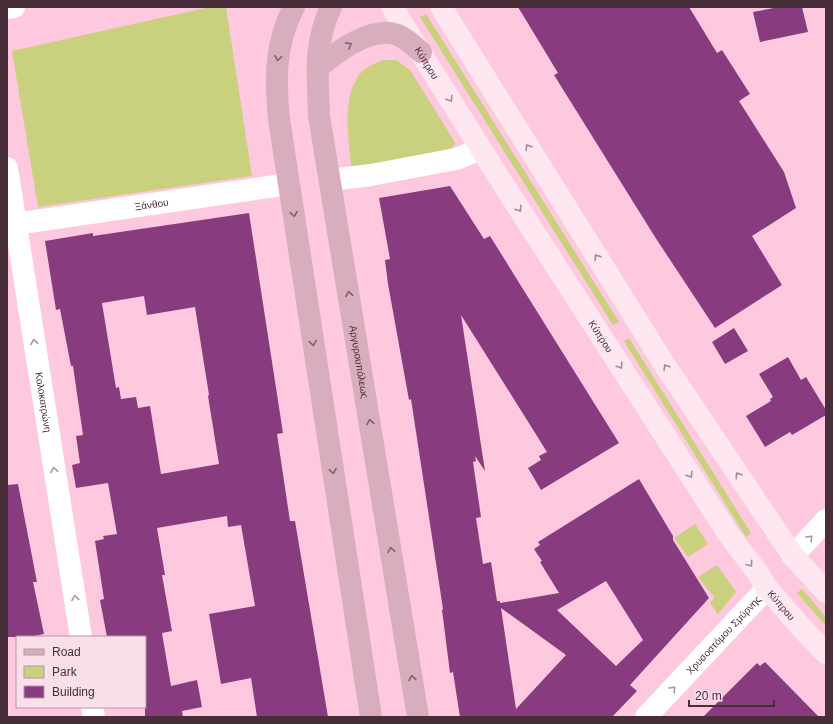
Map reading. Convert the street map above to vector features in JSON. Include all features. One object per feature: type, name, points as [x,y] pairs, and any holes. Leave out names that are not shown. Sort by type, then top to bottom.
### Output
[{"type":"main road","name":"Αργυρουπόλεως","points":[[331,7],[324,23],[318,45],[317,83],[319,116],[418,717]]},
{"type":"main road","name":"Κύπρου","points":[[392,7],[481,149],[727,532],[767,588],[798,624],[826,653]]},
{"type":"main road","points":[[441,7],[666,367],[793,556],[826,592]]},
{"type":"main road","points":[[290,11],[280,46],[276,81],[279,119],[371,717]]},
{"type":"main road","points":[[318,68],[345,48],[374,35],[388,33],[398,35],[408,41],[420,52]]},
{"type":"street","points":[[7,8],[14,7]]},
{"type":"street","points":[[330,180],[371,175],[456,159],[481,149]]},
{"type":"street","name":"Κολοκοτρώνη","points":[[7,168],[81,636]]},
{"type":"street","name":"Ξάνθου","points":[[15,224],[289,184]]},
{"type":"street","points":[[793,556],[826,520]]},
{"type":"street","name":"Χρυσοστόμου Σμύρνης","points":[[646,717],[767,588]]},
{"type":"green space","points":[[210,7],[226,7],[252,176],[38,207],[12,51]]},
{"type":"green space","points":[[426,14],[619,322],[613,325],[420,17]]},
{"type":"green space","points":[[384,60],[396,60],[410,70],[456,144],[448,150],[352,171],[348,117],[352,90],[357,78],[365,69]]},
{"type":"green space","points":[[629,338],[751,533],[746,537],[624,341]]},
{"type":"green space","points":[[695,524],[708,544],[688,557],[674,538]]},
{"type":"green space","points":[[717,565],[736,592],[718,614],[710,603],[714,597],[698,577]]},
{"type":"green space","points":[[802,589],[826,617],[826,626],[797,593]]},
{"type":"building","points":[[518,7],[689,7],[717,53],[722,50],[750,94],[739,101],[784,172],[796,208],[752,236],[782,285],[715,328],[655,237],[554,75],[558,73]]},
{"type":"building","points":[[779,7],[802,7],[808,32],[760,42],[753,12]]},
{"type":"building","points":[[450,186],[484,239],[490,236],[619,443],[541,490],[528,468],[541,460],[539,456],[547,452],[461,315],[485,471],[475,456],[476,461],[473,462],[481,517],[476,518],[483,564],[491,562],[497,601],[500,601],[500,603],[559,593],[540,562],[542,561],[534,549],[540,545],[538,542],[639,479],[673,536],[673,540],[709,598],[630,685],[637,691],[612,717],[460,717],[453,672],[450,673],[443,609],[411,399],[409,400],[388,284],[385,260],[390,259],[379,198]],"holes":[[[606,581],[643,640],[616,666],[557,610]],[[501,608],[566,655],[516,709]]]},
{"type":"building","points":[[249,213],[283,433],[277,434],[290,521],[295,521],[328,717],[257,717],[251,678],[221,684],[209,614],[255,606],[241,525],[228,527],[227,516],[157,528],[165,575],[162,575],[172,631],[162,633],[171,686],[197,680],[202,707],[182,711],[183,717],[145,717],[146,636],[107,636],[100,600],[104,599],[95,541],[104,539],[103,536],[117,534],[108,483],[76,488],[72,465],[80,463],[76,436],[83,435],[73,366],[71,366],[60,309],[56,310],[45,241],[93,233],[93,236]],"holes":[[[144,296],[147,315],[195,307],[219,464],[161,474],[150,406],[138,408],[136,397],[121,399],[119,387],[116,388],[102,303]]]},
{"type":"building","points":[[734,328],[748,351],[725,364],[712,342]]},
{"type":"building","points":[[788,357],[801,380],[806,377],[826,410],[826,415],[792,435],[790,432],[765,447],[746,416],[771,401],[770,399],[773,397],[759,374]]},
{"type":"building","points":[[18,484],[37,582],[33,582],[44,634],[7,637],[7,485]]},
{"type":"building","points":[[765,662],[819,717],[703,717],[757,663],[760,666]]}]
